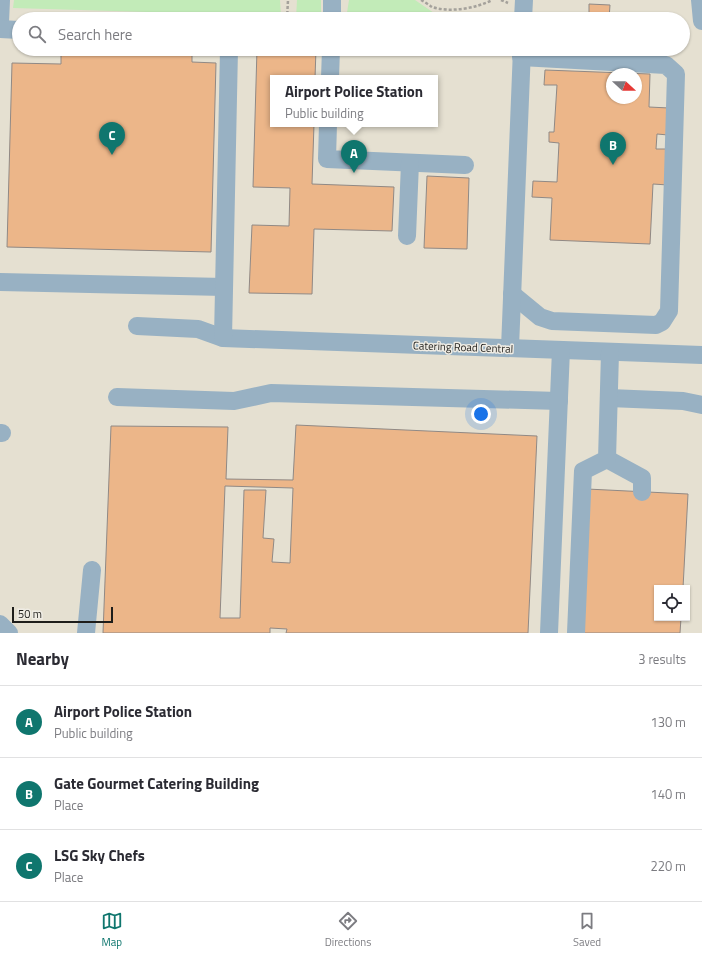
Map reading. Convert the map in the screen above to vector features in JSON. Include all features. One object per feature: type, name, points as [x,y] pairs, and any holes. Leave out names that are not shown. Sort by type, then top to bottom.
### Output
[{"type":"street","points":[[0,22],[1,0]]},
{"type":"street","points":[[332,0],[332,12]]},
{"type":"street","points":[[523,12],[524,0]]},
{"type":"street","points":[[0,29],[12,30]]},
{"type":"street","points":[[223,338],[229,56]]},
{"type":"street","points":[[330,73],[331,56]]},
{"type":"street","points":[[510,348],[522,56]]},
{"type":"street","points":[[512,294],[540,317],[552,321],[656,325],[662,322],[669,311],[676,74],[666,65],[558,56]]},
{"type":"street","points":[[328,127],[327,159],[465,165]]},
{"type":"street","points":[[407,236],[410,163]]},
{"type":"street","points":[[0,282],[224,287]]},
{"type":"street","name":"Catering Road Central","points":[[137,326],[198,329],[223,338],[702,355]]},
{"type":"street","points":[[549,633],[561,350]]},
{"type":"street","points":[[606,459],[610,352]]},
{"type":"street","points":[[117,397],[234,401],[271,393],[559,401]]},
{"type":"street","points":[[609,398],[683,401],[702,405]]},
{"type":"street","points":[[606,459],[642,478],[642,492]]},
{"type":"street","points":[[576,633],[582,471],[606,459]]},
{"type":"street","points":[[86,633],[92,570]]},
{"type":"street","points":[[0,624],[9,633]]},
{"type":"path","points":[[288,0],[288,12]]},
{"type":"path","points":[[421,0],[433,7],[454,9],[483,4],[492,0]]},
{"type":"shaded area","points":[[0,0],[702,0],[702,633],[0,633]]},
{"type":"green space","points":[[14,0],[280,0],[281,12],[147,12],[13,8]]},
{"type":"green space","points":[[297,0],[321,0],[321,12],[296,12]]},
{"type":"green space","points":[[349,0],[415,0],[433,12],[347,12]]},
{"type":"building","points":[[589,4],[610,5],[610,12],[589,12]]},
{"type":"building","points":[[61,56],[192,56],[192,62],[216,63],[211,252],[7,247],[12,63],[61,64]]},
{"type":"building","points":[[257,56],[316,56],[315,75],[270,75],[270,127],[314,127],[312,184],[394,187],[392,231],[314,229],[312,294],[249,293],[252,225],[289,226],[290,188],[253,187]]},
{"type":"building","points":[[545,70],[606,72],[606,104],[642,104],[642,74],[650,74],[649,107],[669,108],[668,135],[657,134],[656,149],[669,149],[668,185],[653,184],[650,244],[550,240],[552,198],[532,197],[533,181],[557,182],[559,143],[549,142],[549,132],[554,132],[557,85],[544,85]]},
{"type":"building","points":[[427,176],[469,178],[467,249],[424,248]]},
{"type":"building","points":[[296,425],[537,436],[528,633],[286,633],[287,629],[270,628],[270,633],[103,633],[111,426],[228,427],[226,479],[293,480]],"holes":[[[225,486],[293,488],[290,563],[272,562],[274,539],[263,538],[266,490],[244,490],[240,618],[220,618]]]},
{"type":"building","points":[[587,489],[688,494],[683,585],[654,585],[654,621],[681,621],[680,633],[582,633]]},
{"type":"place","name":"LSG Sky Chefs","points":[[112,155]]},
{"type":"place","name":"Gate Gourmet Catering Building","points":[[613,165]]},
{"type":"place","name":"Airport Police Station","points":[[354,173]]}]
